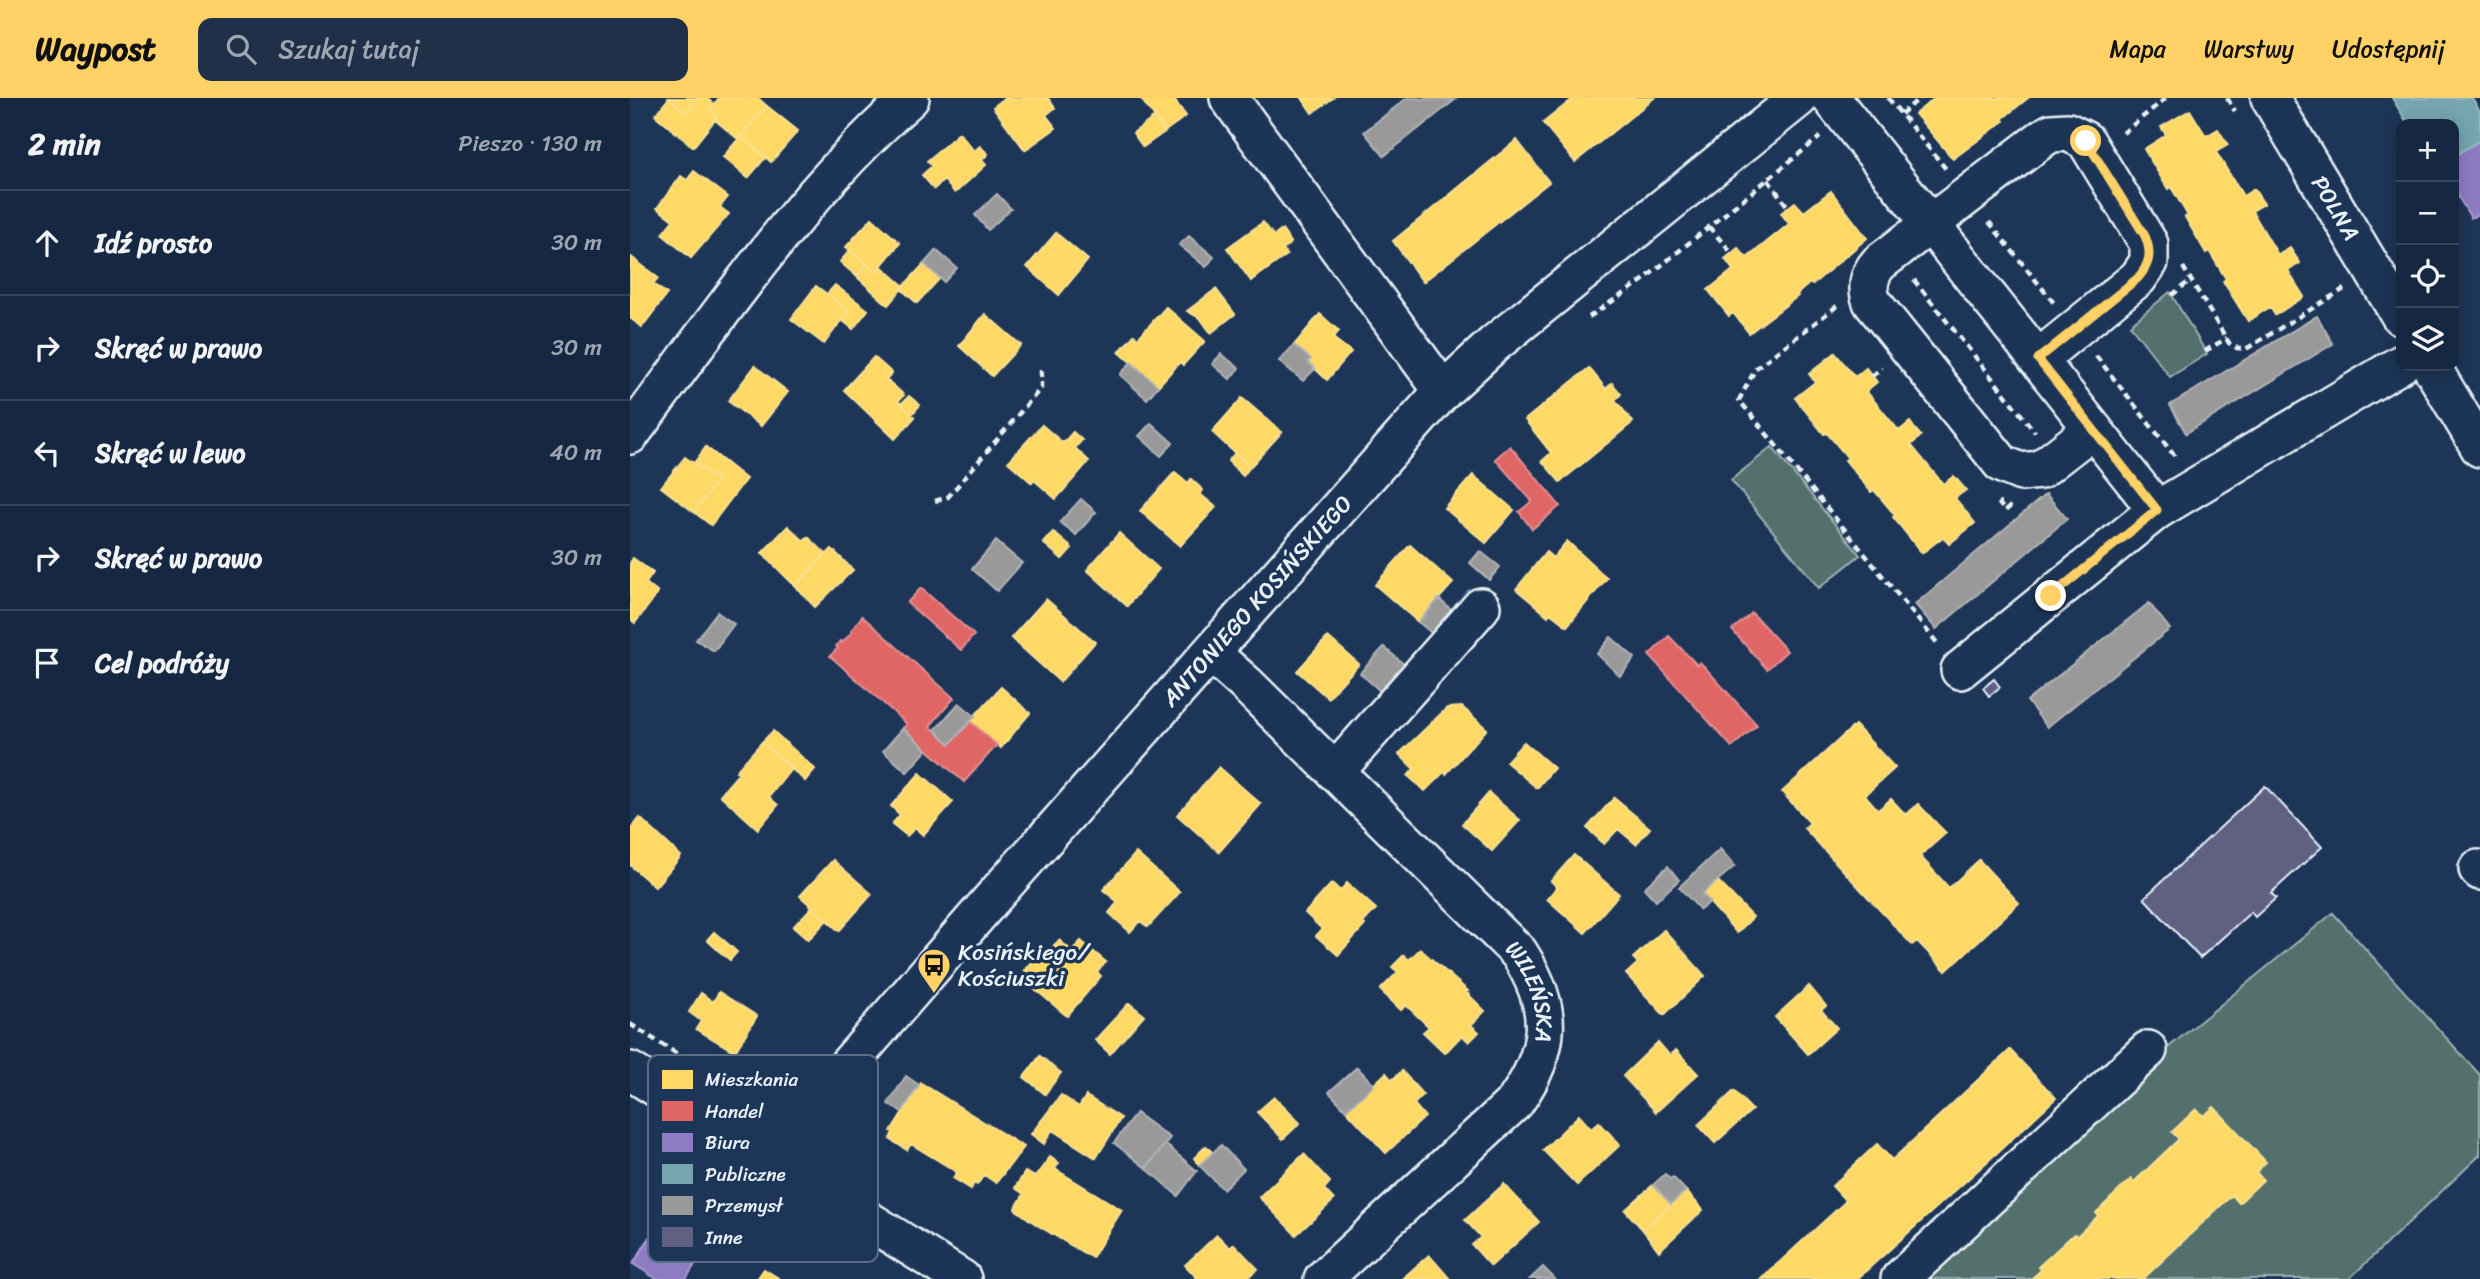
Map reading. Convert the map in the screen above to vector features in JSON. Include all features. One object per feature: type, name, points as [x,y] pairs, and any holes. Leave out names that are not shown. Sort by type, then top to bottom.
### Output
[{"type":"street","points":[[630,435],[792,220],[830,175],[910,98]]},
{"type":"street","points":[[1229,98],[1443,391]]},
{"type":"street","name":"ANTONIEGO KOSIŃSKIEGO","points":[[856,1055],[1443,391],[1494,344],[1799,98]]},
{"type":"street","name":"POLNA","points":[[2270,98],[2396,309]]},
{"type":"street","points":[[1839,107],[2038,359],[2082,437],[2157,510]]},
{"type":"street","points":[[2038,359],[2138,278],[2145,270],[2150,255],[2145,236],[2086,141],[2068,132],[2051,133],[1900,246],[1873,270],[1868,288],[1872,302],[2002,464],[2021,472],[2040,470],[2082,437]]},
{"type":"street","points":[[1952,661],[2157,510],[2396,367]]},
{"type":"street","points":[[2434,371],[2480,448]]},
{"type":"street","points":[[1335,772],[1481,607]]},
{"type":"street","name":"WILEŃSKA","points":[[1211,653],[1519,953],[1534,977],[1544,1008],[1541,1053],[1531,1080],[1516,1102],[1324,1279]]},
{"type":"street","points":[[1900,1279],[2148,1049]]},
{"type":"street","points":[[630,1071],[648,1082]]},
{"type":"street","points":[[878,1226],[962,1279]]},
{"type":"path","points":[[1888,98],[2178,460]]},
{"type":"path","points":[[1901,114],[1920,98]]},
{"type":"path","points":[[2118,137],[2166,98]]},
{"type":"path","points":[[1588,317],[1642,281],[1768,179],[1839,107]]},
{"type":"path","points":[[1768,179],[1788,207]]},
{"type":"path","points":[[1709,227],[1732,253]]},
{"type":"path","points":[[1900,246],[1904,267],[2038,437],[2068,441],[2082,437]]},
{"type":"path","points":[[2172,296],[2191,280]]},
{"type":"path","points":[[1846,316],[1838,306],[1756,368],[1739,400],[1952,661]]},
{"type":"path","points":[[2205,351],[2227,338]]},
{"type":"path","points":[[935,501],[948,497],[1041,388],[1041,368]]},
{"type":"path","points":[[1997,501],[2005,510],[2016,502]]},
{"type":"path","points":[[630,1024],[679,1055]]},
{"type":"green space","points":[[2170,292],[2207,354],[2170,377],[2130,325]]},
{"type":"green space","points":[[1772,447],[1860,555],[1819,588],[1731,480]]},
{"type":"green space","points":[[2333,913],[2480,1075],[2480,1155],[2349,1279],[1917,1279],[2164,1051]]},
{"type":"building: Mieszkania","points":[[669,98],[698,98],[686,112]]},
{"type":"building: Mieszkania","points":[[669,98],[686,112],[698,98],[706,98],[714,104],[709,110],[717,117],[693,147],[655,115]]},
{"type":"building: Mieszkania","points":[[719,98],[758,98],[767,106],[738,139],[714,119],[717,117],[709,110]]},
{"type":"building: Mieszkania","points":[[1005,98],[1048,98],[1055,108],[1046,115],[1056,128],[1025,150],[993,107]]},
{"type":"building: Mieszkania","points":[[1173,98],[1186,116],[1165,131],[1141,99]]},
{"type":"building: Mieszkania","points":[[1302,98],[1333,98],[1312,113]]},
{"type":"building: Mieszkania","points":[[1574,98],[1654,98],[1575,162],[1543,123]]},
{"type":"building: Mieszkania","points":[[1935,98],[2028,98],[2002,119],[2004,121],[1953,159],[1915,114]]},
{"type":"building: Mieszkania","points":[[767,106],[798,131],[771,162],[741,136]]},
{"type":"building: Mieszkania","points":[[2190,110],[2206,136],[2218,129],[2228,145],[2216,152],[2243,196],[2254,189],[2264,204],[2252,211],[2278,255],[2290,248],[2300,263],[2288,271],[2304,297],[2275,315],[2270,307],[2248,321],[2223,281],[2226,279],[2209,251],[2206,253],[2185,217],[2188,216],[2171,187],[2168,189],[2144,149],[2166,135],[2161,127]]},
{"type":"building: Mieszkania","points":[[1155,117],[1166,131],[1143,147],[1133,133]]},
{"type":"building: Mieszkania","points":[[959,133],[974,151],[980,146],[988,154],[982,160],[986,165],[955,193],[944,180],[934,189],[922,175],[932,166],[927,161]]},
{"type":"building: Mieszkania","points":[[741,136],[766,157],[748,178],[723,157]]},
{"type":"building: Mieszkania","points":[[1517,140],[1549,182],[1423,282],[1393,241]]},
{"type":"building: Mieszkania","points":[[694,171],[728,197],[720,207],[729,214],[691,258],[662,234],[673,220],[657,208],[681,176],[687,180]]},
{"type":"building: Mieszkania","points":[[1831,191],[1867,238],[1812,285],[1810,283],[1798,296],[1749,333],[1733,313],[1729,316],[1708,290],[1733,270],[1725,259],[1738,248],[1747,258],[1789,224],[1781,213],[1795,202],[1804,212]]},
{"type":"building: Mieszkania","points":[[872,218],[900,243],[876,272],[846,247]]},
{"type":"building: Mieszkania","points":[[1263,222],[1274,236],[1282,230],[1291,243],[1283,249],[1287,255],[1251,281],[1227,248]]},
{"type":"building: Mieszkania","points":[[1056,233],[1088,260],[1059,295],[1027,267]]},
{"type":"building: Mieszkania","points":[[850,250],[867,265],[856,276],[840,262]]},
{"type":"building: Mieszkania","points":[[630,256],[658,278],[653,284],[667,294],[642,327],[630,318]]},
{"type":"building: Mieszkania","points":[[924,264],[940,278],[917,303],[901,289]]},
{"type":"building: Mieszkania","points":[[867,265],[876,272],[881,266],[904,286],[888,305],[856,276]]},
{"type":"building: Mieszkania","points":[[835,285],[868,310],[853,329],[842,320],[849,310],[827,294]]},
{"type":"building: Mieszkania","points":[[816,286],[849,310],[824,344],[791,319]]},
{"type":"building: Mieszkania","points":[[1216,289],[1235,314],[1211,333],[1200,318],[1187,311]]},
{"type":"building: Mieszkania","points":[[1166,307],[1205,341],[1183,365],[1180,362],[1158,386],[1119,352],[1134,335],[1138,338]]},
{"type":"building: Mieszkania","points":[[985,314],[1021,345],[992,376],[959,346]]},
{"type":"building: Mieszkania","points":[[1320,314],[1339,331],[1333,338],[1351,352],[1327,380],[1308,362],[1311,359],[1294,345]]},
{"type":"building: Mieszkania","points":[[1835,353],[1855,377],[1866,368],[1877,382],[1866,391],[1899,431],[1910,422],[1921,436],[1911,445],[1943,484],[1954,476],[1966,490],[1955,498],[1975,523],[1949,544],[1943,537],[1922,553],[1893,517],[1895,515],[1874,490],[1871,492],[1845,460],[1848,458],[1795,398],[1815,382],[1809,374]]},
{"type":"building: Mieszkania","points":[[874,357],[892,373],[886,379],[904,395],[898,401],[915,417],[895,439],[844,390]]},
{"type":"building: Mieszkania","points":[[755,366],[788,392],[761,426],[728,401]]},
{"type":"building: Mieszkania","points":[[1589,368],[1606,389],[1612,383],[1621,394],[1615,400],[1633,422],[1560,482],[1542,461],[1551,453],[1525,420]]},
{"type":"building: Mieszkania","points":[[909,396],[920,405],[912,414],[901,404]]},
{"type":"building: Mieszkania","points":[[1242,398],[1282,432],[1250,467],[1212,432]]},
{"type":"building: Mieszkania","points":[[1042,425],[1063,443],[1073,432],[1082,440],[1075,448],[1089,461],[1056,499],[1008,462]]},
{"type":"building: Mieszkania","points":[[706,447],[746,479],[711,525],[694,512],[718,480],[694,463]]},
{"type":"building: Mieszkania","points":[[1235,453],[1250,467],[1243,476],[1228,461]]},
{"type":"building: Mieszkania","points":[[685,457],[718,480],[694,512],[661,487]]},
{"type":"building: Mieszkania","points":[[1175,472],[1188,483],[1191,479],[1203,490],[1200,494],[1216,507],[1180,546],[1140,511]]},
{"type":"building: Mieszkania","points":[[1473,475],[1514,510],[1486,543],[1444,508]]},
{"type":"building: Mieszkania","points":[[788,526],[804,541],[808,537],[826,554],[795,586],[762,553]]},
{"type":"building: Mieszkania","points":[[1053,532],[1072,548],[1062,559],[1043,543]]},
{"type":"building: Mieszkania","points":[[1119,533],[1159,569],[1127,606],[1087,570]]},
{"type":"building: Mieszkania","points":[[1567,541],[1607,578],[1567,626],[1550,613],[1548,616],[1516,589],[1546,552],[1553,558]]},
{"type":"building: Mieszkania","points":[[1410,545],[1453,583],[1418,622],[1375,585]]},
{"type":"building: Mieszkania","points":[[832,549],[853,570],[815,607],[795,586]]},
{"type":"building: Mieszkania","points":[[633,558],[653,573],[646,583],[658,593],[635,623],[630,619],[630,563]]},
{"type":"building: Mieszkania","points":[[1046,599],[1095,642],[1060,682],[1011,638]]},
{"type":"building: Mieszkania","points":[[1328,637],[1359,664],[1328,698],[1297,671]]},
{"type":"building: Mieszkania","points":[[1001,687],[1030,713],[1001,748],[970,721]]},
{"type":"building: Mieszkania","points":[[1462,707],[1487,729],[1446,774],[1444,772],[1425,791],[1408,776],[1414,769],[1399,754],[1447,708]]},
{"type":"building: Mieszkania","points":[[1855,725],[1895,768],[1865,795],[1878,810],[1891,799],[1906,815],[1918,804],[1946,833],[1920,856],[1949,888],[1979,860],[2019,903],[1946,971],[1917,941],[1912,945],[1804,828],[1810,823],[1782,792]]},
{"type":"building: Mieszkania","points":[[773,731],[815,769],[805,781],[762,742]]},
{"type":"building: Mieszkania","points":[[762,742],[792,768],[769,797],[778,805],[758,829],[720,795],[739,773],[736,771]]},
{"type":"building: Mieszkania","points":[[1524,742],[1554,768],[1537,788],[1506,762]]},
{"type":"building: Mieszkania","points":[[1219,767],[1261,804],[1219,852],[1177,815]]},
{"type":"building: Mieszkania","points":[[920,773],[953,802],[923,835],[915,828],[907,836],[892,824],[900,815],[891,806]]},
{"type":"building: Mieszkania","points":[[1489,793],[1520,820],[1492,851],[1462,824]]},
{"type":"building: Mieszkania","points":[[1614,798],[1650,828],[1636,844],[1618,829],[1604,844],[1587,828]]},
{"type":"building: Mieszkania","points":[[640,818],[681,856],[655,887],[630,865],[630,830]]},
{"type":"building: Mieszkania","points":[[1136,853],[1180,892],[1148,927],[1140,921],[1130,932],[1109,913],[1118,902],[1103,890]]},
{"type":"building: Mieszkania","points":[[1574,855],[1619,894],[1585,933],[1547,899],[1557,887],[1551,881]]},
{"type":"building: Mieszkania","points":[[833,860],[872,894],[839,931],[800,896]]},
{"type":"building: Mieszkania","points":[[1718,881],[1753,917],[1737,933],[1702,894]]},
{"type":"building: Mieszkania","points":[[1332,883],[1340,891],[1347,883],[1376,909],[1338,955],[1316,936],[1322,929],[1305,913]]},
{"type":"building: Mieszkania","points":[[812,907],[827,920],[808,940],[793,927]]},
{"type":"building: Mieszkania","points":[[1664,930],[1705,976],[1664,1015],[1626,974],[1638,963],[1633,958]]},
{"type":"building: Mieszkania","points":[[714,932],[727,943],[719,951],[707,940]]},
{"type":"building: Mieszkania","points":[[1059,940],[1072,951],[1081,941],[1106,962],[1097,972],[1101,976],[1067,1016],[1024,980],[1025,970],[1035,959],[1042,958]]},
{"type":"building: Mieszkania","points":[[727,943],[737,952],[730,960],[719,951]]},
{"type":"building: Mieszkania","points":[[1420,949],[1468,991],[1466,992],[1485,1011],[1471,1025],[1479,1032],[1469,1042],[1462,1035],[1445,1053],[1423,1032],[1429,1027],[1406,1005],[1401,1010],[1380,990],[1398,972],[1392,967],[1404,955],[1409,960]]},
{"type":"building: Mieszkania","points":[[1809,986],[1826,1006],[1821,1010],[1837,1028],[1808,1054],[1775,1017]]},
{"type":"building: Mieszkania","points":[[719,992],[757,1016],[735,1052],[696,1029],[701,1021],[689,1012],[701,993],[713,1002]]},
{"type":"building: Mieszkania","points":[[1129,1003],[1144,1015],[1110,1054],[1095,1040]]},
{"type":"building: Mieszkania","points":[[1658,1042],[1670,1056],[1676,1050],[1698,1074],[1656,1112],[1623,1076]]},
{"type":"building: Mieszkania","points":[[2010,1050],[2056,1098],[1999,1151],[1857,1279],[1761,1279],[1846,1201],[1832,1186],[1877,1144],[1892,1160]]},
{"type":"building: Mieszkania","points":[[1040,1056],[1061,1073],[1045,1094],[1024,1077]]},
{"type":"building: Mieszkania","points":[[1402,1071],[1423,1095],[1414,1104],[1425,1117],[1386,1153],[1346,1110],[1386,1073],[1392,1080]]},
{"type":"building: Mieszkania","points":[[921,1083],[1024,1147],[996,1183],[984,1175],[971,1189],[953,1178],[957,1172],[911,1144],[907,1150],[890,1139],[893,1132],[891,1131]]},
{"type":"building: Mieszkania","points":[[1734,1091],[1752,1110],[1715,1143],[1698,1125]]},
{"type":"building: Mieszkania","points":[[1061,1095],[1079,1107],[1086,1096],[1121,1118],[1096,1158],[1052,1130],[1044,1144],[1031,1134]]},
{"type":"building: Mieszkania","points":[[1274,1097],[1300,1123],[1283,1139],[1257,1112]]},
{"type":"building: Mieszkania","points":[[2214,1107],[2266,1162],[2256,1172],[2263,1180],[2239,1203],[2232,1195],[2143,1279],[2031,1279],[2041,1270],[2038,1267],[2074,1234],[2077,1236],[2131,1179],[2134,1182],[2179,1139],[2172,1132],[2196,1109],[2204,1116]]},
{"type":"building: Mieszkania","points":[[1579,1115],[1591,1129],[1599,1122],[1620,1145],[1577,1185],[1543,1150]]},
{"type":"building: Mieszkania","points":[[1206,1146],[1212,1152],[1199,1165],[1194,1158]]},
{"type":"building: Mieszkania","points":[[1304,1154],[1330,1182],[1324,1189],[1334,1200],[1296,1235],[1259,1197]]},
{"type":"building: Mieszkania","points":[[1050,1157],[1059,1163],[1055,1169],[1122,1210],[1092,1258],[1015,1209],[1024,1194],[1015,1188],[1025,1172],[1035,1177]]},
{"type":"building: Mieszkania","points":[[1504,1184],[1539,1222],[1491,1266],[1472,1245],[1481,1237],[1465,1220]]},
{"type":"building: Mieszkania","points":[[1653,1185],[1671,1204],[1643,1230],[1625,1210]]},
{"type":"building: Mieszkania","points":[[1686,1191],[1703,1210],[1659,1251],[1643,1230]]},
{"type":"building: Mieszkania","points":[[1217,1235],[1230,1248],[1234,1244],[1258,1269],[1247,1279],[1198,1279],[1185,1265]]},
{"type":"building: Mieszkania","points":[[1429,1255],[1450,1279],[1402,1279]]},
{"type":"building: Mieszkania","points":[[764,1269],[780,1279],[757,1279]]},
{"type":"building: Handel","points":[[1510,446],[1560,506],[1532,529],[1519,512],[1532,501],[1495,459]]},
{"type":"building: Handel","points":[[921,588],[974,635],[961,650],[907,603]]},
{"type":"building: Handel","points":[[1752,613],[1787,651],[1767,669],[1732,630]]},
{"type":"building: Handel","points":[[862,616],[954,698],[930,726],[950,744],[970,721],[997,745],[964,782],[903,728],[907,724],[830,656],[838,648],[836,646],[840,641],[842,643],[852,632]]},
{"type":"building: Handel","points":[[1669,636],[1697,665],[1700,662],[1757,725],[1732,747],[1649,655]]},
{"type":"building: Biura","points":[[2480,140],[2480,213],[2471,218],[2459,198],[2459,153]]},
{"type":"building: Biura","points":[[648,1240],[648,1262],[696,1262],[686,1279],[657,1279],[633,1264]]},
{"type":"building: Publiczne","points":[[2392,98],[2472,98],[2480,111],[2480,140],[2459,153],[2459,119],[2405,119]]},
{"type":"building: Przemysł","points":[[1407,98],[1455,100],[1384,156],[1364,132]]},
{"type":"building: Przemysł","points":[[997,194],[1011,209],[988,230],[975,215]]},
{"type":"building: Przemysł","points":[[1189,236],[1214,257],[1206,267],[1179,245]]},
{"type":"building: Przemysł","points":[[936,250],[957,268],[944,282],[924,264]]},
{"type":"building: Przemysł","points":[[2317,316],[2333,344],[2186,433],[2170,405]]},
{"type":"building: Przemysł","points":[[1294,345],[1311,359],[1308,362],[1315,369],[1303,381],[1279,361]]},
{"type":"building: Przemysł","points":[[1221,354],[1239,368],[1230,379],[1212,364]]},
{"type":"building: Przemysł","points":[[1131,362],[1158,386],[1147,399],[1120,375]]},
{"type":"building: Przemysł","points":[[1151,423],[1173,443],[1161,456],[1139,436]]},
{"type":"building: Przemysł","points":[[2046,494],[2067,519],[1936,629],[1915,604]]},
{"type":"building: Przemysł","points":[[1081,499],[1096,512],[1076,535],[1060,522]]},
{"type":"building: Przemysł","points":[[996,541],[1022,563],[997,591],[972,569]]},
{"type":"building: Przemysł","points":[[1480,551],[1500,567],[1489,580],[1470,563]]},
{"type":"building: Przemysł","points":[[1439,599],[1458,616],[1439,639],[1418,622]]},
{"type":"building: Przemysł","points":[[2149,603],[2170,629],[2047,727],[2027,701]]},
{"type":"building: Przemysł","points":[[717,612],[734,624],[714,651],[696,640]]},
{"type":"building: Przemysł","points":[[1611,637],[1635,658],[1620,676],[1597,654]]},
{"type":"building: Przemysł","points":[[1384,647],[1414,673],[1390,700],[1360,673]]},
{"type":"building: Przemysł","points":[[959,703],[975,716],[950,744],[935,730]]},
{"type":"building: Przemysł","points":[[903,728],[927,750],[907,772],[883,751]]},
{"type":"building: Przemysł","points":[[1720,849],[1735,866],[1702,894],[1710,902],[1700,910],[1679,887]]},
{"type":"building: Przemysł","points":[[1668,866],[1679,880],[1656,901],[1644,888]]},
{"type":"building: Przemysł","points":[[1357,1067],[1374,1085],[1346,1110],[1329,1092]]},
{"type":"building: Przemysł","points":[[906,1076],[919,1085],[902,1112],[888,1104]]},
{"type":"building: Przemysł","points":[[1136,1113],[1170,1138],[1146,1168],[1114,1143]]},
{"type":"building: Przemysł","points":[[1165,1144],[1197,1171],[1178,1196],[1146,1168]]},
{"type":"building: Przemysł","points":[[1221,1145],[1244,1169],[1223,1189],[1199,1165]]},
{"type":"building: Przemysł","points":[[1665,1174],[1670,1179],[1673,1177],[1686,1191],[1671,1204],[1653,1185]]},
{"type":"building: Przemysł","points":[[1543,1267],[1555,1279],[1530,1279]]},
{"type":"building: Inne","points":[[1994,679],[2000,687],[1989,696],[1983,688]]},
{"type":"building: Inne","points":[[2265,786],[2322,847],[2271,893],[2276,898],[2255,917],[2251,912],[2200,958],[2144,898]]},
{"type":"place","name":"Kosińskiego/ Kościuszki","points":[[934,995]]},
{"type":"route","points":[[2051,596],[2157,510],[2038,359],[2138,278],[2149,262],[2145,236],[2086,141]]}]
